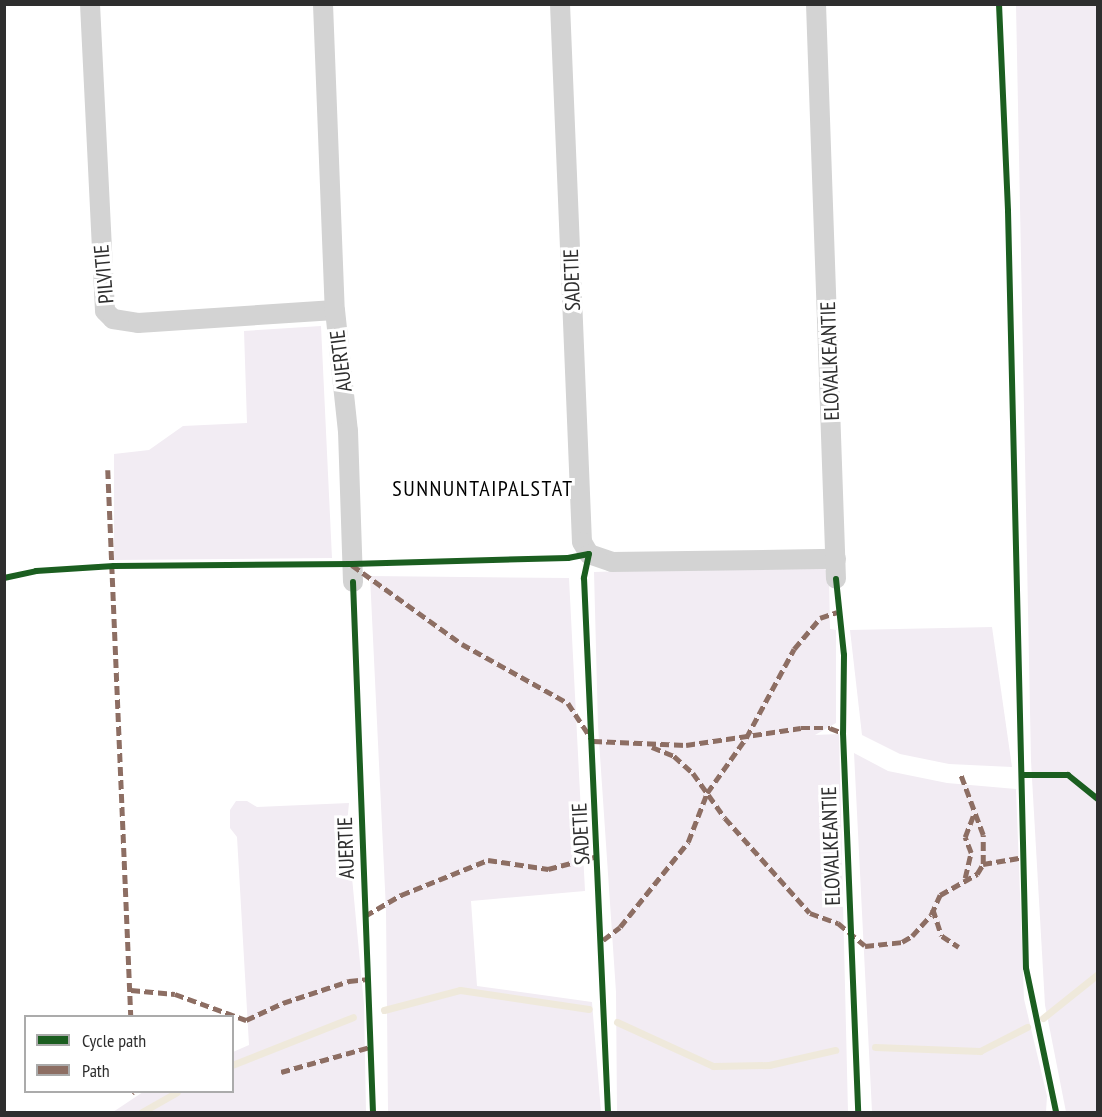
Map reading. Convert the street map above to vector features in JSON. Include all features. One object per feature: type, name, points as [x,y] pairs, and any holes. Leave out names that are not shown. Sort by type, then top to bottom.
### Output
[{"type":"street","name":"PILVITIE","points":[[90,4],[105,311],[113,319],[138,323],[335,310]]},
{"type":"street","name":"AUERTIE","points":[[323,4],[335,310],[348,431],[353,582]]},
{"type":"street","name":"SADETIE","points":[[560,4],[582,542],[589,554],[612,562],[836,559]]},
{"type":"street","name":"ELOVALKEANTIE","points":[[816,4],[836,579]]},
{"type":"shaded area","points":[[1016,5],[1097,5],[1097,1112],[1066,1112],[1045,1005],[1031,761]]},
{"type":"shaded area","points":[[321,326],[332,558],[114,560],[114,454],[149,450],[183,426],[247,423],[244,331]]},
{"type":"shaded area","points":[[821,565],[829,574],[830,629],[836,630],[836,723],[815,735],[839,734],[848,1112],[617,1112],[616,992],[598,726],[594,572]]},
{"type":"shaded area","points":[[370,576],[569,578],[585,891],[471,901],[477,986],[592,1002],[601,1112],[388,1112],[386,910]]},
{"type":"shaded area","points":[[992,627],[1012,767],[949,764],[900,754],[862,735],[850,630]]},
{"type":"shaded area","points":[[854,753],[888,771],[947,783],[1016,789],[1024,999],[1047,1096],[1046,1112],[872,1112]]},
{"type":"shaded area","points":[[236,801],[247,801],[257,807],[349,803],[347,824],[364,1005],[366,1112],[113,1112],[142,1093],[234,1093],[234,1052],[249,1045],[237,837],[230,828],[230,810]]},
{"type":"waterway","points":[[1043,1018],[1098,974]]},
{"type":"waterway","points":[[384,1010],[460,990],[589,1009]]},
{"type":"waterway","points":[[234,1064],[353,1017]]},
{"type":"waterway","points":[[617,1022],[713,1066],[769,1065],[835,1050]]},
{"type":"waterway","points":[[875,1047],[980,1051],[1027,1027]]},
{"type":"waterway","points":[[142,1112],[175,1093]]},
{"type":"marked path","points":[[108,470],[131,1015]]},
{"type":"marked path","points":[[352,565],[462,644],[568,703],[593,741],[686,745],[801,728],[830,728],[843,733]]},
{"type":"marked path","points":[[603,940],[620,927],[688,842],[707,793],[746,738],[794,649],[820,618],[837,612]]},
{"type":"marked path","points":[[652,747],[674,756],[693,773],[725,818],[810,913],[838,923],[865,946],[902,942],[912,936],[931,915],[940,895],[977,874],[983,864],[983,835],[960,773]]},
{"type":"marked path","points":[[965,878],[971,853],[965,837],[974,813]]},
{"type":"marked path","points":[[365,916],[401,895],[488,860],[548,869],[598,856]]},
{"type":"marked path","points":[[983,864],[1025,857]]},
{"type":"marked path","points":[[933,909],[942,936],[959,947]]},
{"type":"marked path","points":[[234,1016],[246,1020],[283,1003],[349,981],[367,979]]},
{"type":"marked path","points":[[131,990],[175,994],[232,1015]]},
{"type":"marked path","points":[[281,1072],[370,1047]]},
{"type":"cycle path","points":[[999,4],[1008,211],[1026,968],[1056,1112]]},
{"type":"cycle path","points":[[4,578],[36,571],[114,566],[351,564],[568,558],[589,554],[584,578],[608,1112]]},
{"type":"cycle path","points":[[836,579],[844,655],[843,733],[858,1112]]},
{"type":"cycle path","points":[[353,582],[373,1112]]},
{"type":"cycle path","points":[[1023,775],[1068,775],[1098,799]]},
{"type":"district","name":"SUNNUNTAIPALSTAT","points":[[483,489]]}]
